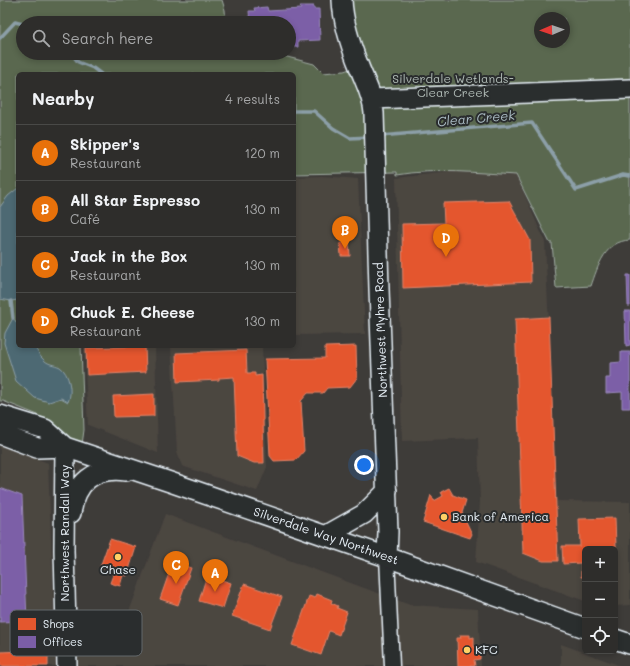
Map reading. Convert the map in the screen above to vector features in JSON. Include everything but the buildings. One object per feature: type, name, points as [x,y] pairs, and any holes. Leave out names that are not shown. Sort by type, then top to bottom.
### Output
[{"type":"street","name":"Northwest Myhre Road","points":[[342,0],[348,35],[372,100],[375,127],[387,491],[387,557],[392,666]]},
{"type":"street","points":[[372,100],[630,89]]},
{"type":"street","name":"Silverdale Way Northwest","points":[[0,415],[45,429],[65,447]]},
{"type":"street","name":"Silverdale Way Northwest","points":[[0,434],[37,448],[65,447],[387,557],[582,627]]},
{"type":"street","name":"Northwest Randall Way","points":[[65,447],[64,550],[66,610]]},
{"type":"street","points":[[64,550],[74,499],[77,490],[82,483],[96,474],[112,471],[144,474]]},
{"type":"street","points":[[325,536],[364,514],[387,491]]},
{"type":"street","points":[[618,640],[630,644]]},
{"type":"street","name":"Northwest Randall Way","points":[[67,656],[67,666]]},
{"type":"shaded area","points":[[500,166],[516,175],[545,242],[557,501],[630,502],[630,605],[618,606],[618,546],[582,546],[582,600],[476,562],[480,501],[478,438],[402,441],[396,178]]},
{"type":"shaded area","points":[[322,176],[358,179],[365,334],[296,335],[296,177]]},
{"type":"shaded area","points":[[84,348],[155,348],[158,453],[88,425]]},
{"type":"shaded area","points":[[171,348],[262,348],[267,467],[257,491],[182,466],[177,452]]},
{"type":"shaded area","points":[[0,445],[48,463],[54,610],[10,610],[10,656],[56,656],[56,666],[0,666]]},
{"type":"shaded area","points":[[165,514],[410,605],[478,609],[481,666],[76,666],[75,656],[142,656],[142,610],[130,610]]},
{"type":"shaded area","points":[[561,644],[582,652],[582,654],[588,654],[621,666],[561,666]]},
{"type":"green space","name":"Silverdale Wetlands- Clear Creek","points":[[0,0],[222,0],[225,10],[225,16],[16,16],[16,60],[296,59],[314,64],[323,73],[344,71],[359,66],[342,0],[630,0],[630,240],[621,241],[609,250],[600,263],[591,286],[556,288],[552,243],[550,243],[516,175],[442,171],[397,175],[397,172],[296,174],[296,72],[16,72],[16,348],[81,348],[84,430],[81,452],[65,447],[38,415],[0,401]]},
{"type":"water","points":[[16,190],[16,300],[11,301],[0,299],[0,207],[8,196]]},
{"type":"water","points":[[13,318],[16,322],[16,348],[35,348],[45,361],[60,367],[63,370],[68,378],[70,388],[68,402],[61,398],[49,402],[35,398],[16,381],[4,343],[5,333]]},
{"type":"waterway","name":"Clear Creek","points":[[0,38],[16,22]]},
{"type":"waterway","name":"Clear Creek","points":[[76,60],[98,72]]},
{"type":"waterway","name":"Clear Creek","points":[[296,111],[314,111],[333,128],[350,138],[370,137]]},
{"type":"waterway","name":"Clear Creek","points":[[380,136],[532,123],[576,190],[623,175],[630,176]]},
{"type":"waterway","points":[[11,301],[13,318]]},
{"type":"place","name":"All Star Espresso","points":[[345,249]]},
{"type":"place","name":"Chuck E. Cheese","points":[[446,257]]},
{"type":"place","name":"Bank of America","points":[[444,517]]},
{"type":"place","name":"Chase","points":[[118,557]]},
{"type":"place","name":"Jack in the Box","points":[[176,584]]},
{"type":"place","name":"Skipper's","points":[[215,592]]},
{"type":"place","name":"KFC","points":[[467,650]]}]
